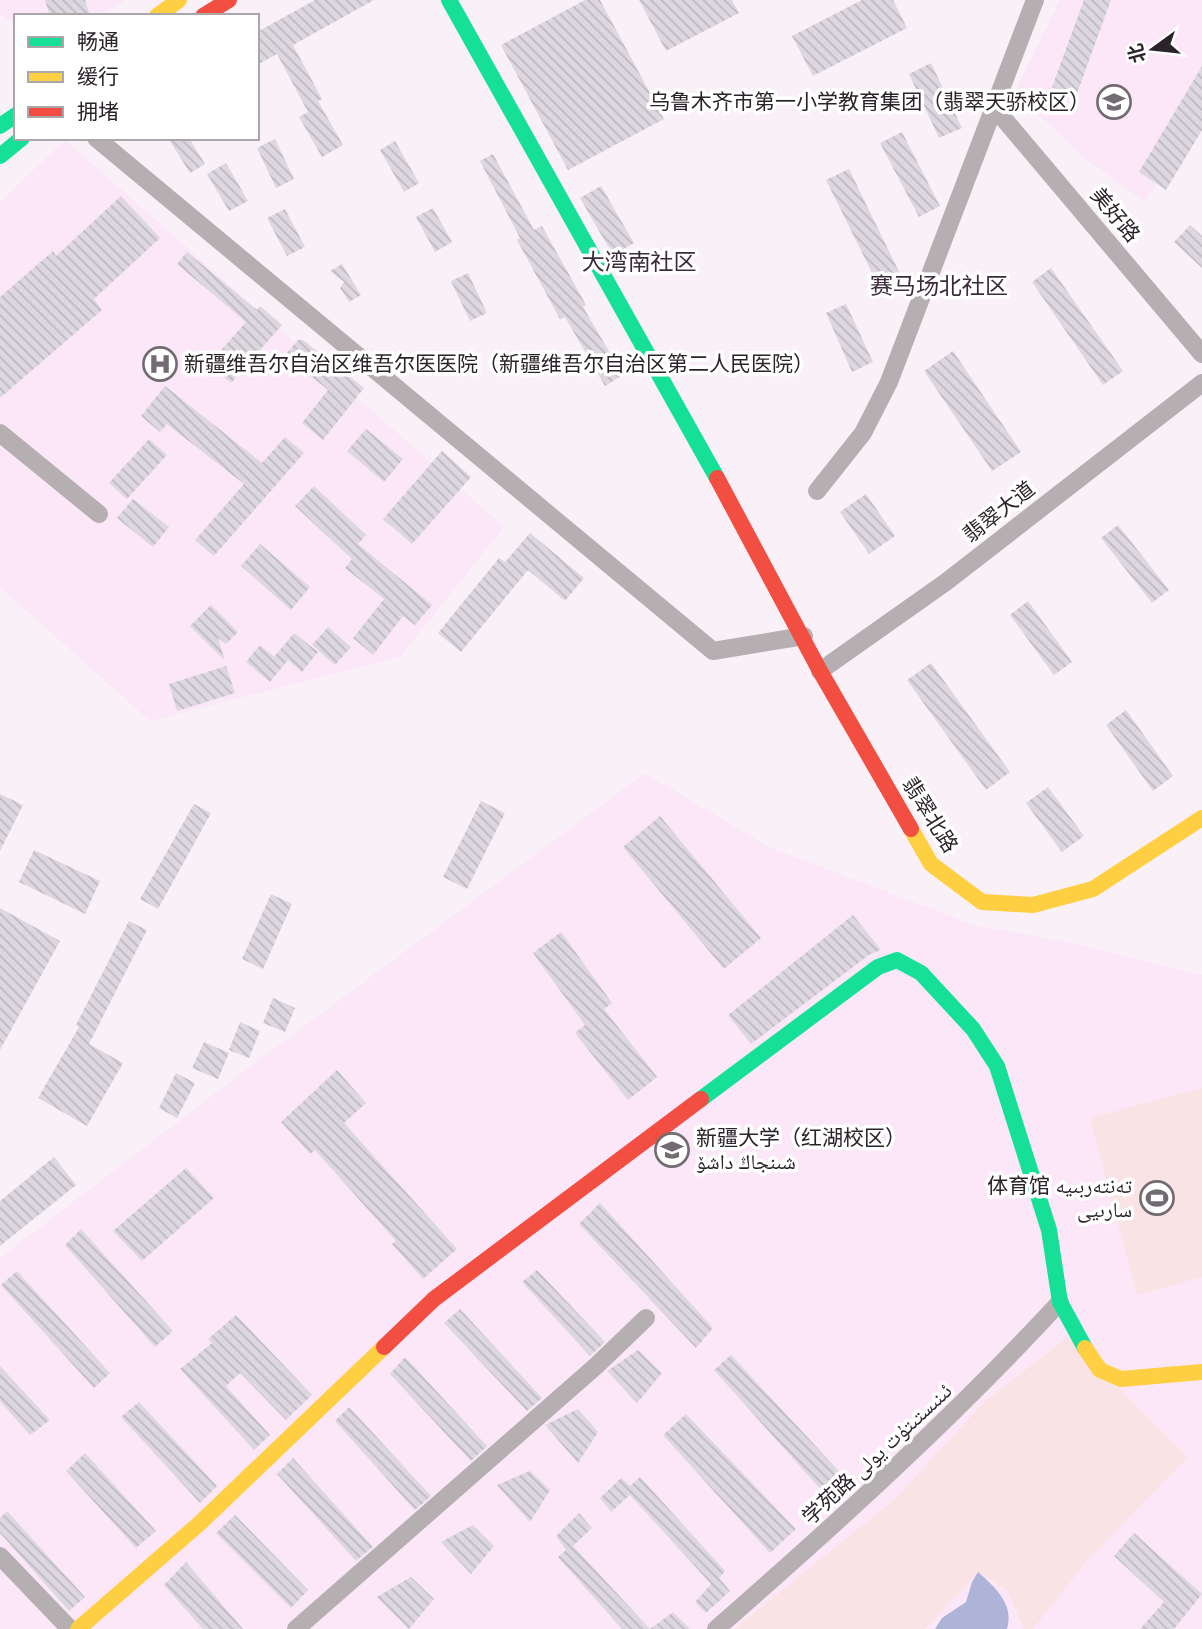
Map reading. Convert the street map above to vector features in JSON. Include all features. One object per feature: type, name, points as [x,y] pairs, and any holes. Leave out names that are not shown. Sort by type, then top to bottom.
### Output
[{"type":"street","points":[[159,14],[179,0]]},
{"type":"street","points":[[206,14],[229,0]]},
{"type":"street","name":"翡翠北路","points":[[449,0],[804,636],[820,671],[931,864],[982,902],[1033,905],[1093,889],[1202,818]]},
{"type":"street","points":[[817,491],[863,433],[889,382],[1035,0]]},
{"type":"street","name":"美好路","points":[[993,106],[1202,354]]},
{"type":"street","points":[[0,156],[20,140]]},
{"type":"street","points":[[98,140],[713,651],[804,636]]},
{"type":"street","name":"翡翠大道","points":[[820,671],[946,582],[1202,383]]},
{"type":"street","points":[[0,433],[99,514]]},
{"type":"street","points":[[78,1629],[200,1523],[434,1298],[878,967],[897,960],[920,973],[973,1029],[997,1066],[1049,1230],[1060,1302],[1073,1331],[1100,1370],[1121,1379],[1202,1373]]},
{"type":"street","name":"学苑路 ئىنىستىتۇت يولى","points":[[716,1629],[862,1502],[981,1388],[1060,1302]]},
{"type":"street","points":[[296,1629],[596,1367],[646,1318]]},
{"type":"street","points":[[0,1556],[70,1629]]},
{"type":"shaded area","points":[[0,0],[125,0],[101,14],[14,14],[14,24],[0,14]]},
{"type":"shaded area","name":"乌鲁木齐市第一小学教育集团（翡翠天骄校区）","points":[[1060,0],[1202,0],[1202,112],[1145,202],[1089,162],[1015,92]]},
{"type":"shaded area","name":"新疆维吾尔自治区维吾尔医医院（新疆维吾尔自治区第二人民医院）","points":[[65,140],[504,527],[400,657],[150,721],[0,587],[0,202]]},
{"type":"shaded area","name":"新疆大学（红湖校区） شىنجاڭ داشۆ","points":[[645,773],[769,847],[974,925],[1077,944],[1202,975],[1202,1629],[0,1629],[0,1258],[248,1068]]},
{"type":"shaded area","name":"体育馆 تەنتەربىيە سارىيى","points":[[1202,1088],[1202,1277],[1137,1295],[1090,1118]]},
{"type":"shaded area","points":[[1068,1337],[1188,1457],[1087,1561],[1033,1629],[1024,1629],[1007,1590],[978,1572],[925,1629],[734,1629],[894,1500],[984,1402]]},
{"type":"water","points":[[978,1572],[1006,1604],[1009,1620],[1007,1629],[935,1629],[942,1618],[966,1602]]},
{"type":"building","points":[[45,0],[85,0],[89,13],[76,14],[49,14]]},
{"type":"building","points":[[315,0],[374,0],[293,45],[322,99],[318,101],[343,145],[322,157],[299,117],[308,112],[277,54],[259,64],[259,31]]},
{"type":"building","points":[[585,0],[600,0],[664,119],[568,170],[501,45]]},
{"type":"building","points":[[639,0],[732,0],[739,13],[666,51]]},
{"type":"building","points":[[862,0],[893,0],[907,28],[813,76],[792,36]]},
{"type":"building","points":[[1084,0],[1111,0],[1076,96],[1052,87]]},
{"type":"building","points":[[931,63],[962,128],[939,138],[909,74]]},
{"type":"building","points":[[1202,66],[1202,130],[1166,190],[1139,172]]},
{"type":"building","points":[[902,132],[940,206],[919,217],[880,143]]},
{"type":"building","points":[[275,139],[294,179],[276,188],[257,148]]},
{"type":"building","points":[[169,140],[190,140],[205,164],[190,173]]},
{"type":"building","points":[[395,141],[419,183],[404,192],[380,150]]},
{"type":"building","points":[[493,154],[534,230],[542,226],[586,305],[583,307],[623,375],[605,386],[565,317],[560,319],[517,240],[520,238],[480,161]]},
{"type":"building","points":[[226,163],[248,201],[229,211],[207,174]]},
{"type":"building","points":[[849,169],[904,282],[882,293],[826,180]]},
{"type":"building","points":[[601,186],[634,243],[613,255],[580,198]]},
{"type":"building","points":[[121,196],[160,238],[94,299],[102,310],[0,398],[0,297],[53,251],[56,256]]},
{"type":"building","points":[[433,208],[452,242],[435,252],[416,217]]},
{"type":"building","points":[[285,209],[305,247],[287,256],[267,218]]},
{"type":"building","points":[[1190,225],[1202,236],[1202,268],[1174,242]]},
{"type":"building","points":[[187,252],[257,310],[260,306],[282,325],[231,383],[209,364],[246,322],[177,264]]},
{"type":"building","points":[[342,264],[361,295],[349,302],[340,288],[344,282],[330,271]]},
{"type":"building","points":[[1051,268],[1123,371],[1103,385],[1032,282]]},
{"type":"building","points":[[468,273],[487,313],[470,321],[451,281]]},
{"type":"building","points":[[846,304],[873,362],[852,372],[826,313]]},
{"type":"building","points":[[298,340],[303,340],[364,388],[323,440],[302,423],[328,390],[285,355]]},
{"type":"building","points":[[953,351],[1021,452],[992,471],[924,371]]},
{"type":"building","points":[[165,386],[262,463],[285,437],[304,453],[214,556],[195,540],[244,484],[167,424],[160,432],[141,416]]},
{"type":"building","points":[[366,429],[403,459],[384,482],[347,451]]},
{"type":"building","points":[[149,439],[167,455],[127,499],[109,483]]},
{"type":"building","points":[[442,451],[471,477],[412,544],[383,519]]},
{"type":"building","points":[[314,486],[366,535],[358,544],[432,605],[415,625],[403,616],[373,655],[353,638],[384,599],[345,568],[352,559],[295,506]]},
{"type":"building","points":[[866,494],[895,536],[869,554],[840,512]]},
{"type":"building","points":[[133,499],[169,527],[153,547],[117,518]]},
{"type":"building","points":[[1118,525],[1169,590],[1152,603],[1101,538]]},
{"type":"building","points":[[530,533],[584,578],[565,601],[528,570],[461,652],[438,633],[499,558],[505,562]]},
{"type":"building","points":[[260,544],[310,587],[291,610],[241,566]]},
{"type":"building","points":[[1028,601],[1072,662],[1054,675],[1010,615]]},
{"type":"building","points":[[211,605],[238,632],[226,644],[218,638],[225,661],[190,626]]},
{"type":"building","points":[[328,627],[351,647],[335,665],[312,645]]},
{"type":"building","points":[[294,633],[318,652],[302,672],[288,660],[270,682],[246,662],[260,645],[274,657]]},
{"type":"building","points":[[931,663],[1010,772],[986,790],[907,680]]},
{"type":"building","points":[[226,666],[235,693],[177,711],[169,684]]},
{"type":"building","points":[[1126,710],[1173,776],[1153,791],[1106,725]]},
{"type":"building","points":[[1048,787],[1084,836],[1062,852],[1026,803]]},
{"type":"building","points":[[0,794],[23,805],[0,851]]},
{"type":"building","points":[[481,801],[505,813],[467,889],[443,877]]},
{"type":"building","points":[[194,804],[211,813],[158,909],[140,899]]},
{"type":"building","points":[[660,816],[761,938],[724,969],[623,847]]},
{"type":"building","points":[[34,850],[100,881],[85,914],[19,882]]},
{"type":"building","points":[[271,894],[292,904],[263,969],[242,959]]},
{"type":"building","points":[[0,908],[60,941],[0,1050]]},
{"type":"building","points":[[853,915],[881,950],[869,955],[751,1044],[728,1015]]},
{"type":"building","points":[[129,921],[147,930],[89,1044],[123,1063],[87,1126],[38,1098],[79,1027],[76,1025]]},
{"type":"building","points":[[561,932],[612,1003],[604,1009],[657,1077],[628,1100],[575,1033],[585,1025],[533,953]]},
{"type":"building","points":[[273,998],[295,1008],[285,1032],[263,1023]]},
{"type":"building","points":[[240,1022],[260,1031],[249,1058],[229,1050]]},
{"type":"building","points":[[204,1042],[229,1053],[218,1079],[192,1068]]},
{"type":"building","points":[[337,1070],[366,1103],[344,1123],[457,1249],[423,1279],[392,1244],[396,1241],[315,1150],[310,1154],[281,1122]]},
{"type":"building","points":[[176,1073],[195,1083],[177,1118],[159,1108]]},
{"type":"building","points":[[54,1157],[76,1185],[0,1246],[0,1201]]},
{"type":"building","points":[[186,1168],[214,1198],[142,1261],[113,1231]]},
{"type":"building","points":[[600,1203],[713,1328],[696,1348],[579,1224]]},
{"type":"building","points":[[81,1229],[173,1331],[155,1347],[65,1245]]},
{"type":"building","points":[[537,1270],[605,1342],[590,1356],[522,1282]]},
{"type":"building","points":[[17,1271],[110,1373],[94,1388],[1,1285]]},
{"type":"building","points":[[460,1309],[542,1398],[527,1411],[444,1323]]},
{"type":"building","points":[[236,1315],[312,1395],[286,1420],[240,1373],[226,1386],[270,1435],[254,1450],[180,1369],[212,1343],[208,1339]]},
{"type":"building","points":[[638,1350],[662,1373],[637,1403],[607,1371]]},
{"type":"building","points":[[731,1355],[849,1482],[832,1502],[714,1370]]},
{"type":"building","points":[[405,1357],[487,1446],[471,1461],[390,1374]]},
{"type":"building","points":[[0,1366],[50,1420],[30,1435],[0,1401]]},
{"type":"building","points":[[139,1402],[217,1486],[200,1503],[121,1417]]},
{"type":"building","points":[[349,1407],[431,1496],[415,1510],[335,1421]]},
{"type":"building","points":[[578,1409],[598,1432],[578,1463],[545,1425]]},
{"type":"building","points":[[686,1414],[796,1529],[770,1553],[663,1435]]},
{"type":"building","points":[[85,1453],[156,1531],[136,1548],[66,1471]]},
{"type":"building","points":[[293,1458],[373,1547],[356,1561],[277,1474]]},
{"type":"building","points":[[530,1471],[550,1490],[530,1522],[497,1485]]},
{"type":"building","points":[[640,1477],[725,1571],[719,1578],[730,1591],[706,1613],[695,1602],[711,1584],[630,1495],[611,1512],[600,1498],[621,1478],[630,1486]]},
{"type":"building","points":[[7,1511],[85,1597],[69,1611],[0,1533],[0,1518]]},
{"type":"building","points":[[579,1513],[592,1528],[573,1546],[650,1629],[622,1629],[558,1557],[566,1550],[556,1536]]},
{"type":"building","points":[[235,1515],[308,1590],[291,1608],[216,1533]]},
{"type":"building","points":[[473,1525],[494,1546],[471,1574],[441,1542]]},
{"type":"building","points":[[1134,1533],[1202,1594],[1174,1629],[1140,1629],[1164,1602],[1114,1556]]},
{"type":"building","points":[[186,1562],[243,1629],[203,1629],[164,1585]]},
{"type":"building","points":[[411,1577],[434,1599],[409,1629],[377,1597]]},
{"type":"building","points":[[673,1612],[690,1629],[650,1629]]},
{"type":"traffic: fast","points":[[449,0],[717,478]]},
{"type":"traffic: fast","points":[[0,126],[14,116]]},
{"type":"traffic: fast","points":[[0,156],[20,140]]},
{"type":"traffic: fast","points":[[701,1099],[878,967],[897,960],[921,973],[973,1029],[997,1066],[1049,1230],[1060,1302],[1085,1348]]},
{"type":"traffic: slow","points":[[160,14],[179,0]]},
{"type":"traffic: slow","points":[[911,829],[931,864],[982,902],[1033,905],[1093,889],[1202,818]]},
{"type":"traffic: slow","points":[[78,1629],[200,1523],[384,1347]]},
{"type":"traffic: slow","points":[[1085,1348],[1100,1370],[1121,1379],[1202,1372]]},
{"type":"traffic: jam","points":[[206,14],[229,0]]},
{"type":"traffic: jam","points":[[717,478],[820,671],[911,829]]},
{"type":"traffic: jam","points":[[384,1347],[434,1299],[701,1099]]},
{"type":"place","name":"乌鲁木齐市第一小学教育集团（翡翠天骄校区）","points":[[1114,102]]},
{"type":"place","name":"新疆维吾尔自治区维吾尔医医院（新疆维吾尔自治区第二人民医院）","points":[[160,364]]},
{"type":"place","name":"新疆大学（红湖校区） شىنجاڭ داشۆ","points":[[672,1150]]},
{"type":"place","name":"体育馆 تەنتەربىيە سارىيى","points":[[1157,1198]]},
{"type":"district","name":"大湾南社区","points":[[639,262]]},
{"type":"district","name":"赛马场北社区","points":[[939,286]]}]
